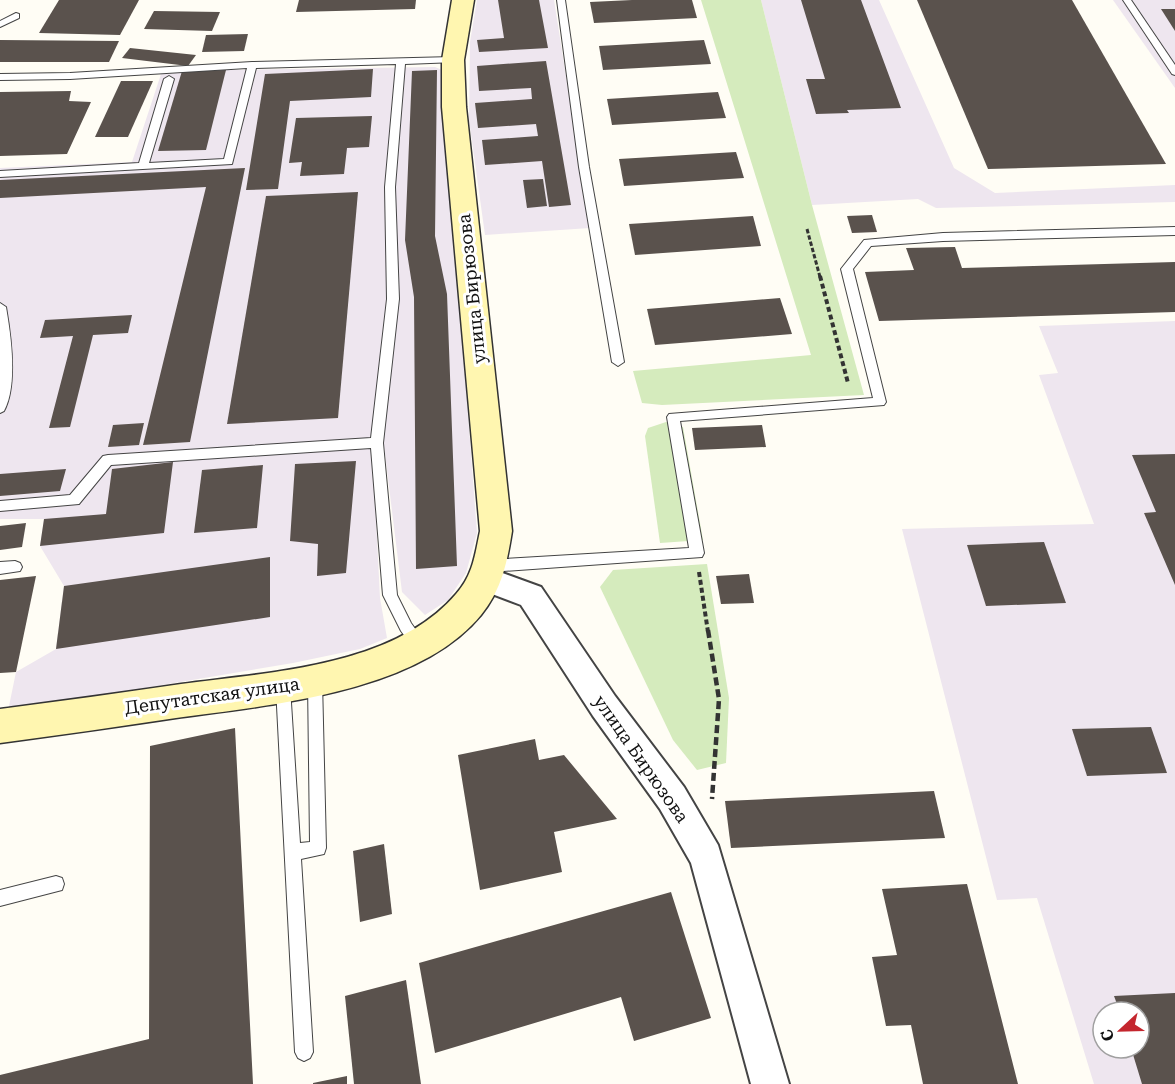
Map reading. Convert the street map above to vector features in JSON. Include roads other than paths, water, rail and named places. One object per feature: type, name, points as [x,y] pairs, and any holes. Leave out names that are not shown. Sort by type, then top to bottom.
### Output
[{"type":"main road","name":"улица Бирюзова","points":[[419,644],[462,614],[488,572],[496,531],[455,119],[453,60],[463,0]]},
{"type":"main road","name":"Депутатская улица","points":[[0,726],[299,684],[364,668],[419,644]]},
{"type":"street","name":"улица Бирюзова","points":[[488,572],[531,596],[604,706],[672,798],[706,857],[770,1084]]},
{"type":"lane","points":[[561,0],[584,167],[618,362]]},
{"type":"lane","points":[[1127,0],[1175,72]]},
{"type":"lane","points":[[0,24],[16,16]]},
{"type":"lane","points":[[0,76],[70,76],[252,65],[453,60]]},
{"type":"lane","points":[[401,62],[390,187],[393,298],[377,443],[390,595],[406,627],[419,644]]},
{"type":"lane","points":[[0,174],[228,162],[252,65]]},
{"type":"lane","points":[[142,167],[169,79]]},
{"type":"lane","points":[[488,572],[696,553],[673,417],[880,402],[847,269],[868,243],[943,237],[1175,231]]},
{"type":"lane","points":[[0,307],[7,345],[3,402],[0,408]]},
{"type":"lane","points":[[0,506],[74,500],[108,460],[377,443]]},
{"type":"lane","points":[[0,568],[15,567]]},
{"type":"lane","points":[[299,684],[293,853],[304,1052]]},
{"type":"lane","points":[[293,853],[318,848],[299,684]]},
{"type":"lane","points":[[0,898],[56,884]]}]
